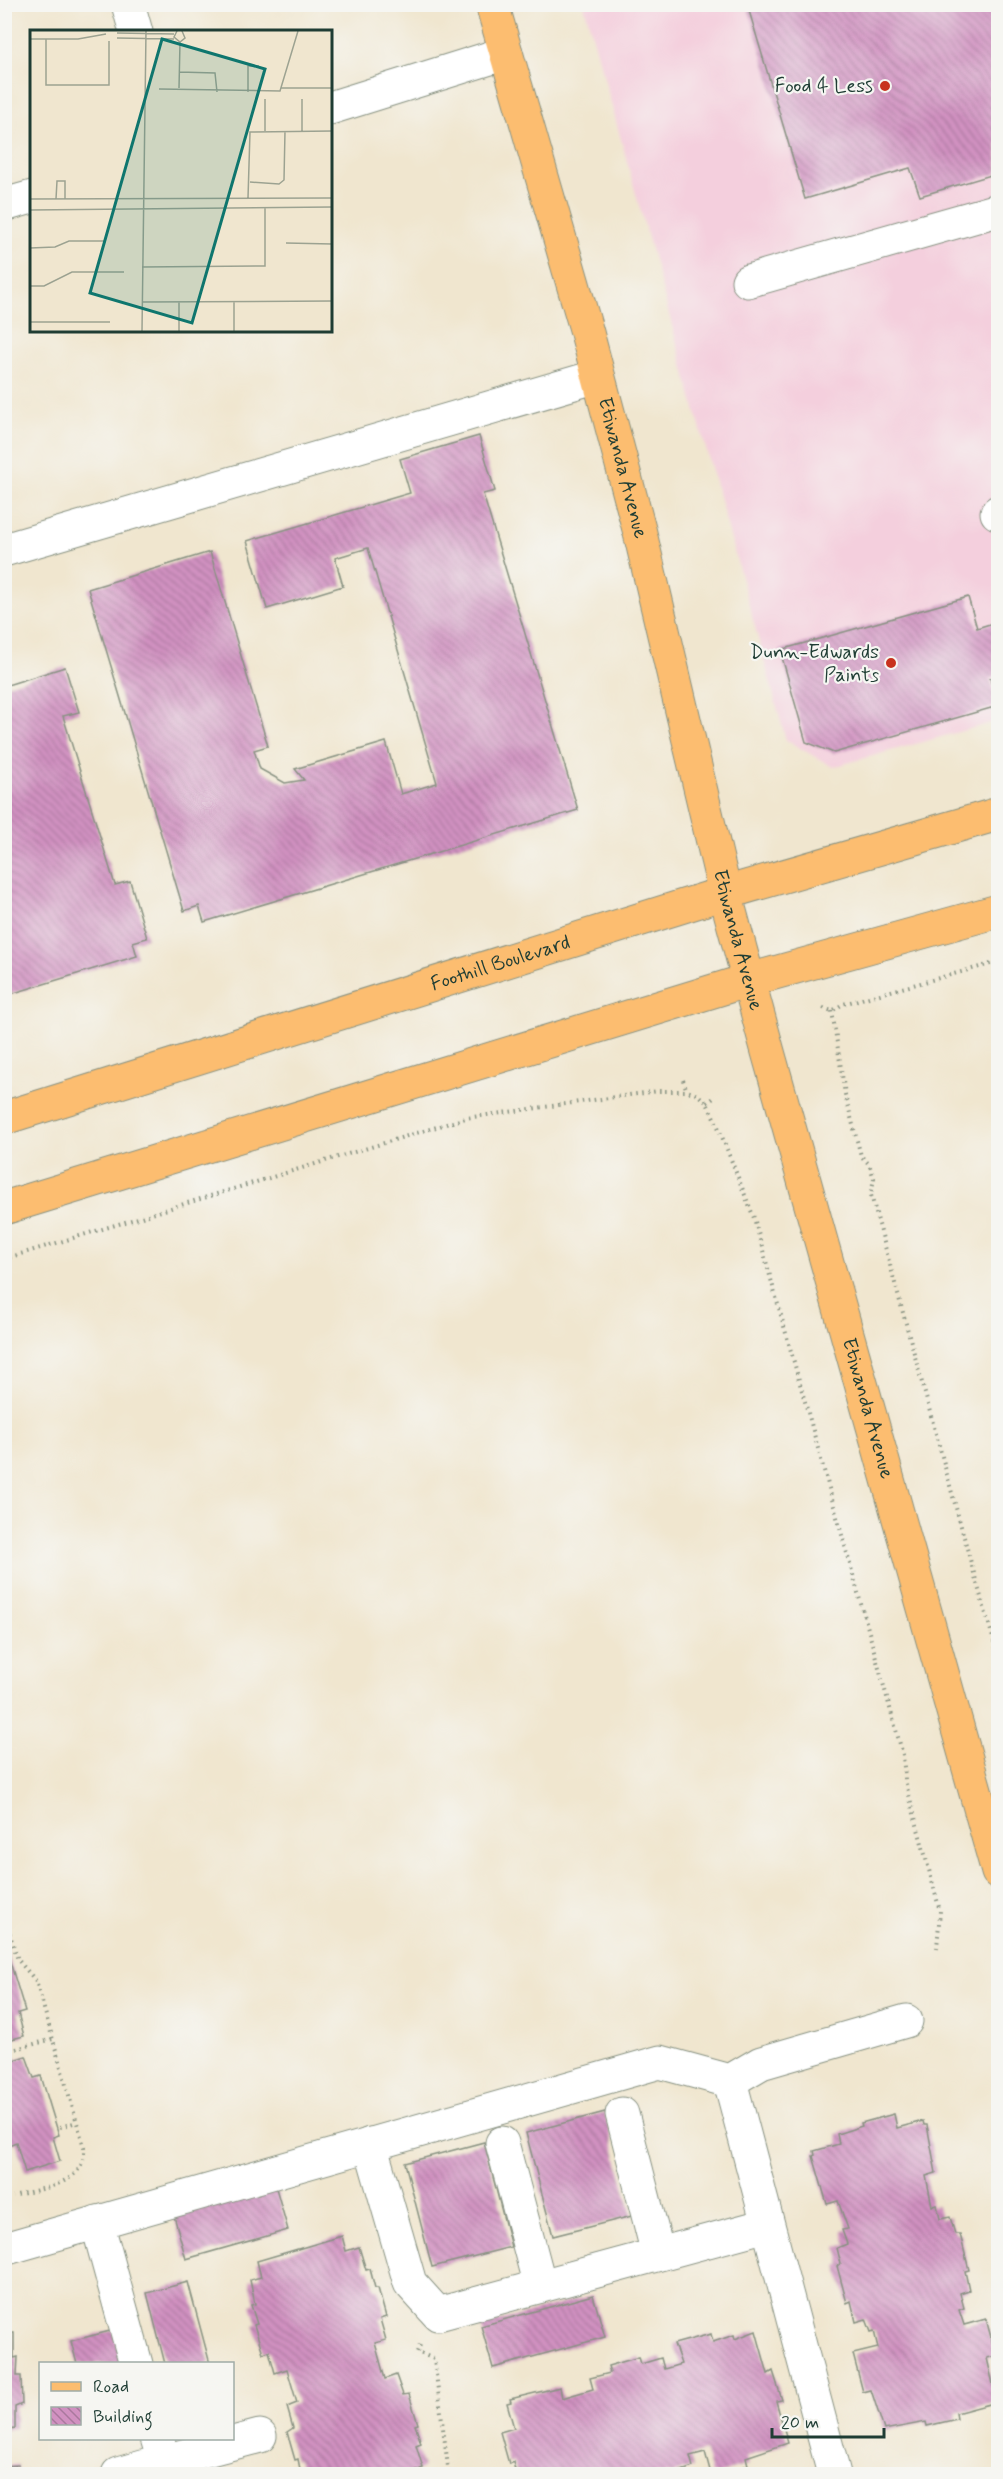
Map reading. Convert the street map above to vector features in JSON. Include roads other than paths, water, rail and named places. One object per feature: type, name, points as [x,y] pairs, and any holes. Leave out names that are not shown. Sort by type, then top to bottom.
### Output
[{"type":"main road","name":"Etiwanda Avenue","points":[[492,4],[598,376],[654,586],[725,893],[999,1872]]},
{"type":"main road","name":"Foothill Boulevard","points":[[4,1118],[725,893],[999,814]]},
{"type":"main road","points":[[4,1208],[749,980],[999,911]]},
{"type":"street","points":[[128,4],[134,30]]},
{"type":"street","points":[[332,107],[506,53]]},
{"type":"street","points":[[4,204],[30,198]]},
{"type":"street","points":[[748,281],[999,210]]},
{"type":"street","points":[[4,550],[598,376]]},
{"type":"street","points":[[4,2249],[660,2062],[730,2081],[761,2062],[906,2021]]},
{"type":"street","points":[[730,2081],[834,2475]]},
{"type":"street","points":[[622,2114],[658,2254]]},
{"type":"street","points":[[502,2143],[540,2286]]},
{"type":"street","points":[[370,2145],[410,2283],[438,2313],[767,2225]]},
{"type":"street","points":[[97,2222],[135,2362]]},
{"type":"street","points":[[234,2440],[260,2436]]},
{"type":"street","points":[[118,2475],[161,2450],[232,2440]]},
{"type":"place","name":"Food 4 Less","points":[[885,86]]},
{"type":"place","name":"Dunn-Edwards Paints","points":[[891,663]]}]
